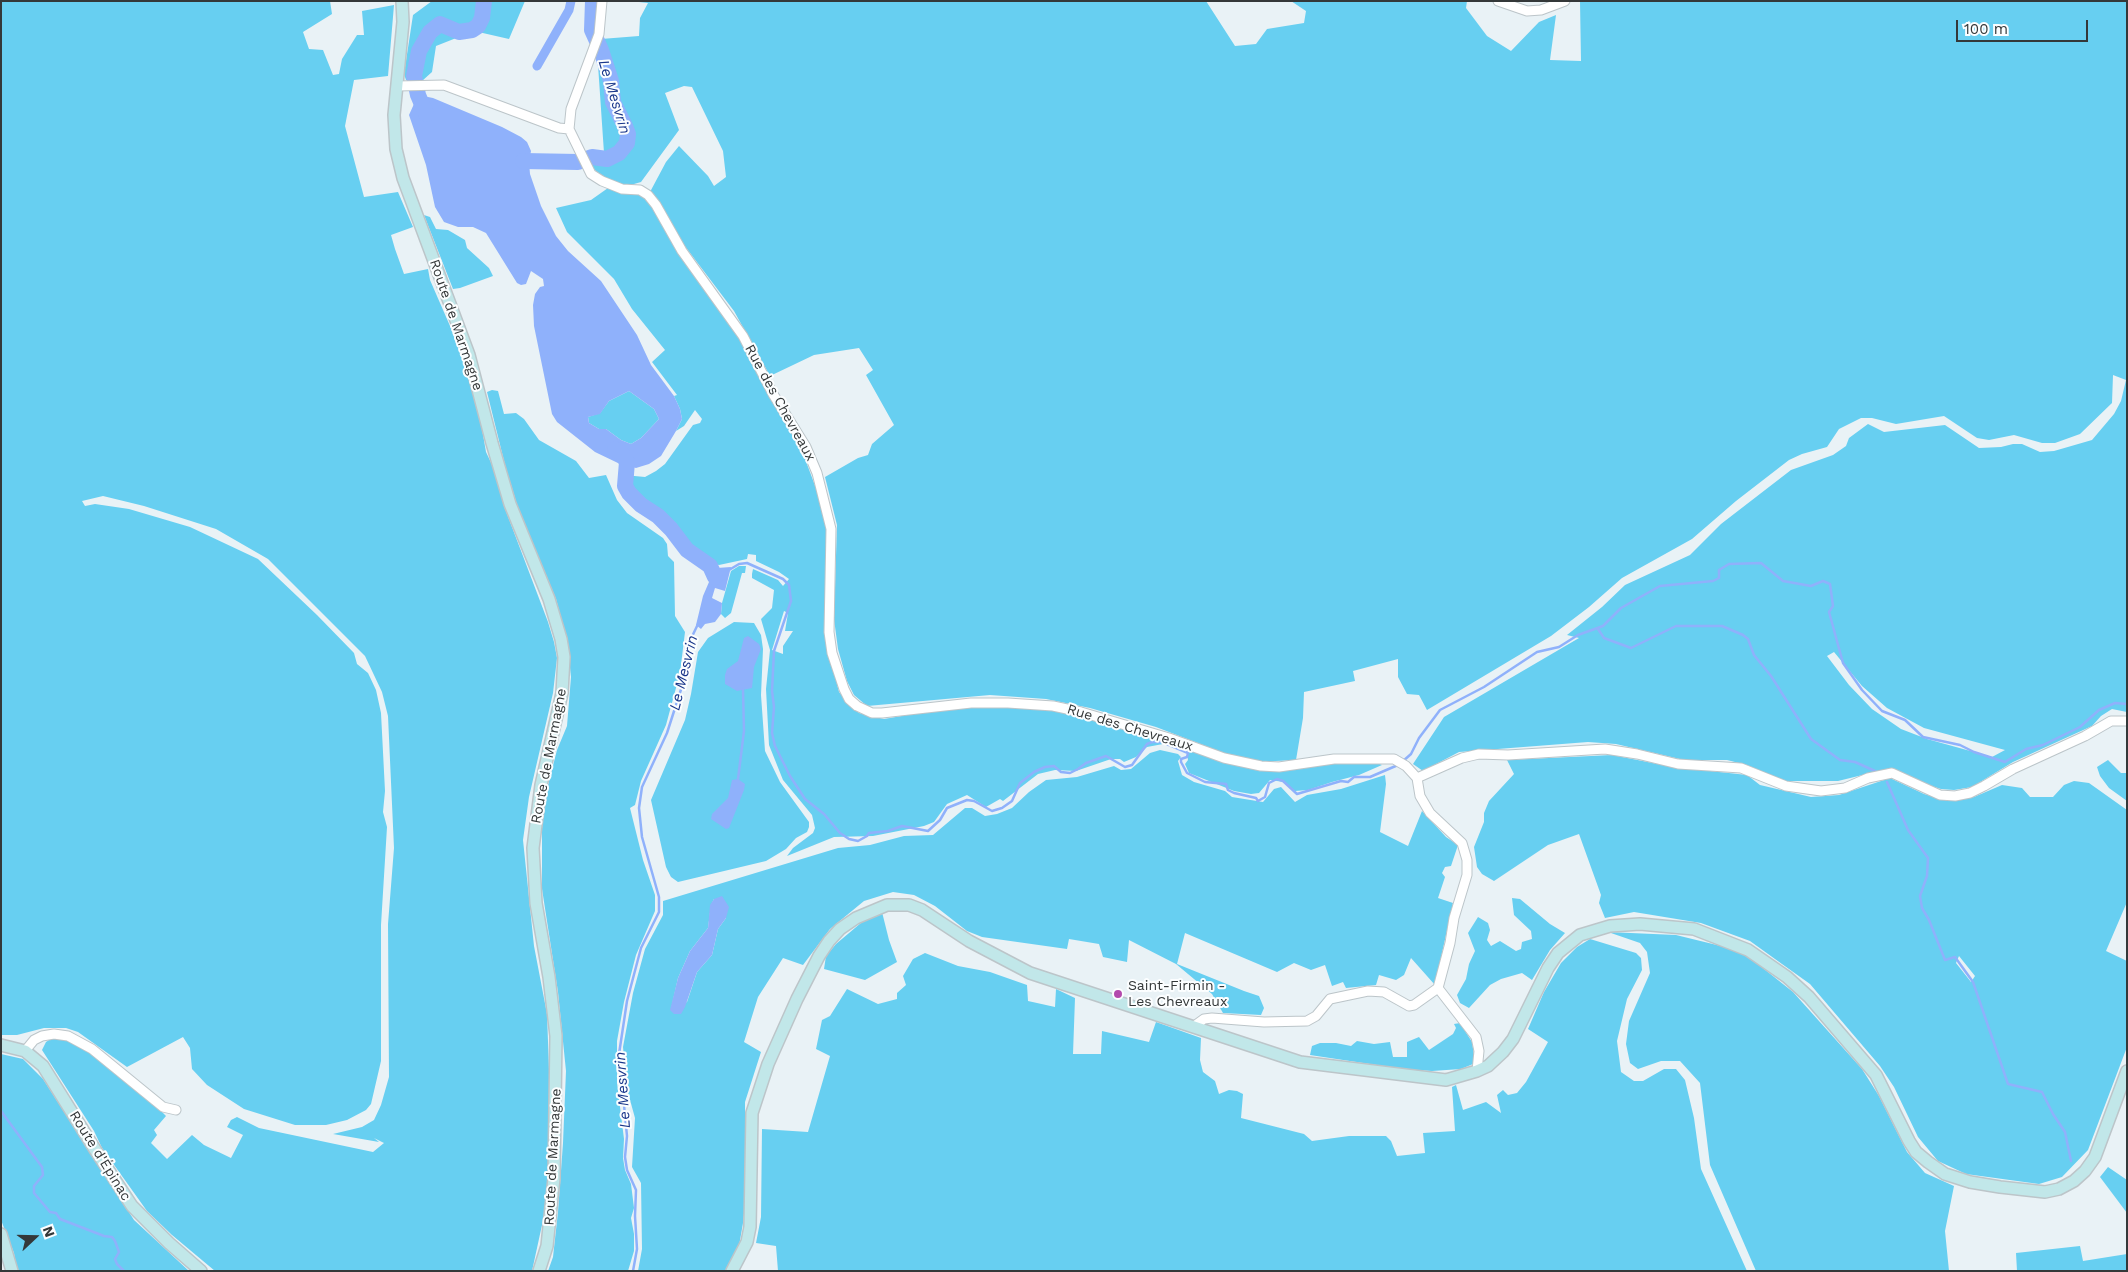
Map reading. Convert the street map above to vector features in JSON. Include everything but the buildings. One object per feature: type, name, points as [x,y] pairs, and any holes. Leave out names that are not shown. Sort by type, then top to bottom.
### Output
[{"type":"main road","name":"Route de Marmagne","points":[[402,1],[402,86],[394,115],[396,149],[403,178],[469,355],[510,504],[549,599],[561,639],[564,658],[562,694],[541,785],[532,848],[536,904],[550,985],[556,1036],[554,1178],[547,1246],[539,1271]]},
{"type":"main road","points":[[732,1271],[747,1242],[750,1227],[752,1113],[757,1094],[772,1056],[819,956],[829,941],[840,929],[856,918],[887,905],[909,905],[936,918],[969,941],[1030,973],[1300,1062],[1446,1080],[1488,1066],[1503,1052],[1513,1039],[1548,968],[1558,952],[1569,942],[1590,931],[1610,926],[1640,924],[1694,929],[1748,950],[1787,977],[1809,997],[1876,1075],[1916,1152],[1945,1174],[2000,1188],[2045,1192],[2060,1189],[2074,1181],[2095,1157],[2127,1072]]},
{"type":"main road","name":"Route d'Épinac","points":[[1,1045],[25,1051],[34,1057],[50,1075],[132,1206],[169,1243],[202,1271]]},
{"type":"main road","points":[[1,1234],[12,1271]]},
{"type":"street","points":[[402,86],[444,85],[559,128],[569,129],[571,109],[599,34],[602,1]]},
{"type":"street","points":[[1498,1],[1527,11],[1541,10],[1565,1]]},
{"type":"street","points":[[1541,10],[1550,1]]},
{"type":"street","name":"Rue des Chevreaux","points":[[569,129],[591,174],[602,181],[622,189],[640,190],[648,195],[656,205],[682,251],[743,336],[773,394],[806,448],[817,473],[831,529],[829,632],[832,653],[844,689],[849,699],[857,706],[872,713],[971,703],[1053,706],[1168,738],[1224,758],[1261,766],[1279,767],[1367,758],[1397,760],[1406,766],[1416,778]]},
{"type":"street","points":[[1194,1026],[1212,1018],[1264,1022],[1307,1021],[1316,1016],[1330,999],[1368,991],[1384,992],[1409,1006],[1414,1005],[1438,988],[1450,943],[1454,918],[1467,875],[1467,860],[1462,843],[1430,813],[1423,802],[1416,778],[1462,758],[1479,754],[1508,755],[1605,749],[1678,764],[1741,768],[1786,786],[1822,791],[1845,788],[1868,778],[1892,773],[1940,795],[1955,796],[1970,793],[2013,769],[2085,736],[2110,721],[2127,721]]},
{"type":"street","points":[[1438,988],[1476,1036],[1479,1051],[1477,1071]]},
{"type":"street","points":[[25,1051],[34,1040],[42,1036],[54,1034],[68,1036],[92,1049],[163,1107],[176,1110]]},
{"type":"shaded area","points":[[1,1],[330,1],[332,14],[303,32],[309,49],[323,50],[333,75],[339,74],[342,59],[357,35],[364,35],[362,11],[394,5],[388,76],[354,80],[345,126],[364,197],[398,192],[413,227],[391,235],[395,249],[404,274],[428,269],[430,280],[450,326],[477,400],[486,452],[494,469],[504,506],[548,622],[557,658],[553,693],[529,797],[523,840],[534,946],[547,1014],[550,1097],[547,1202],[532,1271],[215,1271],[147,1211],[102,1148],[94,1131],[42,1050],[46,1042],[52,1038],[64,1039],[94,1055],[148,1098],[166,1116],[154,1130],[157,1135],[151,1143],[167,1159],[192,1135],[204,1145],[231,1158],[243,1135],[227,1127],[231,1120],[237,1117],[259,1128],[373,1152],[384,1143],[374,1138],[379,1142],[333,1134],[362,1127],[374,1120],[381,1105],[389,1077],[388,924],[394,848],[388,716],[382,692],[365,656],[268,559],[216,529],[144,506],[103,496],[82,501],[85,506],[95,504],[129,509],[190,527],[258,559],[354,653],[357,664],[368,673],[376,690],[381,713],[385,791],[383,812],[387,827],[381,925],[381,1061],[371,1104],[366,1110],[347,1120],[326,1125],[295,1125],[244,1109],[207,1085],[192,1069],[190,1048],[183,1037],[127,1067],[78,1032],[66,1028],[44,1028],[17,1035],[1,1035]]},
{"type":"shaded area","points":[[432,1],[525,1],[509,39],[474,31],[436,46],[432,72],[422,81],[406,80],[404,74],[413,15]]},
{"type":"shaded area","points":[[630,1],[1206,1],[1235,46],[1256,44],[1267,29],[1304,23],[1306,11],[1291,1],[1467,1],[1466,8],[1487,36],[1511,51],[1539,22],[1556,15],[1550,60],[1581,61],[1580,1],[2127,1],[2127,712],[2112,709],[2101,716],[2092,726],[2013,762],[1972,787],[1954,790],[1941,789],[1925,784],[1891,768],[1838,781],[1785,781],[1747,765],[1727,760],[1684,760],[1616,744],[1588,742],[1459,752],[1423,771],[1413,764],[1444,717],[1579,638],[1567,635],[1602,607],[1625,585],[1690,555],[1721,524],[1791,470],[1833,455],[1846,446],[1849,438],[1868,424],[1884,432],[1945,425],[1979,448],[2022,444],[2040,452],[2054,451],[2092,440],[2114,414],[2121,401],[2126,380],[2113,375],[2112,403],[2080,434],[2055,443],[2042,443],[2014,435],[1989,440],[1977,438],[1944,416],[1896,424],[1872,418],[1861,418],[1839,429],[1827,447],[1789,460],[1736,501],[1692,539],[1622,578],[1589,607],[1551,636],[1427,710],[1419,695],[1407,694],[1398,677],[1398,659],[1353,671],[1355,681],[1304,692],[1303,718],[1296,760],[1255,762],[1229,755],[1156,727],[1090,708],[1046,699],[990,695],[867,706],[854,695],[847,681],[838,649],[834,619],[837,525],[825,477],[858,458],[868,455],[872,444],[894,425],[866,375],[873,370],[859,348],[814,355],[770,376],[734,311],[684,245],[650,192],[666,162],[679,146],[708,176],[714,186],[726,177],[723,151],[692,87],[684,86],[665,93],[679,130],[641,182],[627,186],[607,180],[586,161],[604,153],[597,50],[601,39],[639,36],[640,18],[648,3]],"holes":[[[1834,652],[1862,686],[1887,708],[1924,728],[2005,750],[1992,757],[1927,739],[1901,729],[1872,709],[1849,685],[1827,656]]]},
{"type":"shaded area","points":[[418,95],[433,98],[502,127],[527,142],[531,151],[529,162],[530,174],[541,206],[556,236],[568,251],[601,281],[637,335],[651,365],[674,396],[680,409],[682,419],[661,456],[649,464],[636,468],[620,464],[595,452],[557,422],[552,414],[534,326],[533,305],[535,294],[540,287],[544,286],[543,279],[531,271],[526,284],[521,285],[517,283],[486,233],[473,227],[458,227],[444,222],[435,207],[426,165],[409,115]],"holes":[[[629,391],[654,409],[659,419],[641,438],[631,444],[621,440],[606,429],[599,429],[589,423],[588,417],[600,414],[609,401]]]},
{"type":"shaded area","points":[[608,188],[625,193],[640,194],[654,207],[739,336],[798,440],[817,491],[826,528],[826,640],[839,692],[848,703],[859,713],[884,719],[943,709],[993,706],[1056,709],[1183,747],[1163,744],[1147,747],[1136,757],[1124,762],[1120,759],[1111,759],[1076,771],[1055,770],[1038,774],[1003,801],[1000,799],[986,807],[967,795],[947,804],[934,822],[924,826],[873,836],[834,837],[787,856],[793,848],[813,833],[815,828],[812,815],[783,780],[769,745],[766,689],[770,650],[761,619],[772,608],[774,590],[752,578],[753,569],[778,580],[783,586],[789,579],[756,561],[756,555],[748,554],[747,559],[719,565],[695,559],[687,544],[670,525],[637,496],[623,491],[620,481],[621,476],[645,477],[656,471],[665,464],[693,425],[700,423],[702,419],[695,410],[684,426],[676,431],[682,419],[674,396],[677,395],[652,362],[665,350],[632,309],[614,279],[567,232],[556,208],[591,200]],"holes":[[[784,611],[788,613],[785,631],[793,631],[783,646],[783,654],[772,650]]]},
{"type":"shaded area","points":[[424,215],[430,217],[436,229],[448,230],[465,240],[467,248],[489,268],[493,276],[453,289]]},
{"type":"shaded area","points":[[492,390],[498,391],[504,414],[516,413],[524,419],[539,440],[576,461],[589,478],[606,475],[617,500],[627,513],[663,538],[667,544],[668,556],[674,562],[675,616],[685,632],[680,673],[666,725],[641,781],[635,805],[630,808],[643,860],[655,895],[655,911],[636,955],[624,1002],[617,1041],[617,1083],[624,1139],[623,1158],[625,1170],[631,1184],[634,1208],[631,1218],[634,1234],[634,1251],[628,1271],[548,1271],[553,1257],[558,1212],[566,1071],[558,992],[542,889],[542,828],[545,797],[557,750],[567,726],[571,677],[567,640],[556,599],[518,508],[505,465],[487,392]]},
{"type":"shaded area","points":[[629,391],[654,409],[659,419],[641,438],[631,444],[621,440],[606,429],[599,429],[589,423],[588,417],[600,413],[609,401]]},
{"type":"shaded area","points":[[739,566],[746,566],[745,573],[742,573],[731,613],[725,618],[721,614],[722,603],[731,571]]},
{"type":"shaded area","points":[[731,567],[725,591],[715,588],[712,598],[722,603],[721,614],[715,622],[705,624],[701,629],[696,625],[710,573],[717,568]]},
{"type":"shaded area","points":[[734,622],[754,623],[761,635],[763,649],[761,695],[765,751],[780,782],[809,822],[809,827],[807,832],[796,838],[786,849],[766,861],[678,882],[671,877],[666,867],[651,800],[685,720],[698,652],[708,638]]},
{"type":"shaded area","points":[[748,636],[759,644],[761,649],[754,667],[752,688],[737,691],[725,684],[725,675],[727,669],[738,661],[744,638]]},
{"type":"shaded area","points":[[1160,750],[1178,754],[1181,757],[1178,761],[1182,775],[1194,782],[1225,791],[1232,797],[1263,802],[1274,789],[1281,787],[1295,802],[1307,795],[1341,789],[1385,775],[1386,784],[1380,832],[1408,846],[1422,811],[1446,837],[1458,845],[1451,866],[1445,867],[1442,873],[1445,877],[1438,898],[1453,903],[1435,985],[1411,958],[1404,975],[1396,980],[1379,975],[1376,985],[1346,988],[1343,982],[1332,986],[1325,965],[1311,970],[1294,963],[1277,972],[1185,933],[1177,964],[1259,996],[1264,1008],[1261,1015],[1223,1013],[1212,994],[1176,964],[1129,940],[1127,962],[1103,957],[1099,944],[1069,939],[1067,949],[982,937],[967,931],[935,906],[914,895],[893,892],[864,901],[830,929],[803,965],[783,958],[758,997],[744,1042],[761,1052],[745,1102],[745,1203],[743,1223],[739,1246],[727,1269],[725,1271],[638,1271],[642,1249],[641,1183],[632,1167],[635,1118],[627,1089],[623,1047],[633,993],[645,949],[663,915],[663,901],[838,848],[870,845],[904,836],[933,835],[965,808],[972,808],[985,816],[997,814],[1012,808],[1029,792],[1046,780],[1077,777],[1114,766],[1121,770],[1131,769],[1150,753]],"holes":[[[714,899],[726,918],[718,929],[712,955],[697,972],[687,1002],[671,1009],[678,978],[690,951],[708,928],[711,905]]]},
{"type":"shaded area","points":[[1192,750],[1227,762],[1304,767],[1337,763],[1375,762],[1382,765],[1359,775],[1308,790],[1295,791],[1284,782],[1270,780],[1259,793],[1251,794],[1234,791],[1189,773],[1185,764],[1188,760],[1187,754]]},
{"type":"shaded area","points":[[1612,755],[1673,767],[1747,775],[1760,785],[1811,797],[1839,795],[1890,778],[1924,794],[1948,801],[1974,797],[2002,785],[2022,788],[2030,797],[2053,797],[2064,785],[2074,781],[2089,783],[2127,810],[2127,902],[2106,951],[2127,961],[2127,1047],[2088,1150],[2062,1177],[2039,1184],[1966,1174],[1938,1161],[1918,1137],[1894,1087],[1880,1066],[1810,984],[1750,941],[1701,923],[1634,912],[1605,918],[1599,903],[1601,895],[1579,834],[1548,845],[1494,881],[1482,874],[1477,867],[1474,847],[1484,822],[1484,813],[1489,801],[1514,774],[1507,760]],"holes":[[[1959,956],[1975,976],[1971,982],[1956,963]]]},
{"type":"shaded area","points":[[2108,760],[2121,773],[2127,773],[2127,801],[2109,788],[2100,776],[2097,767]]},
{"type":"shaded area","points":[[738,779],[745,784],[744,790],[729,828],[726,829],[711,819],[712,814],[728,798],[732,780]]},
{"type":"shaded area","points":[[722,896],[729,907],[726,918],[718,929],[712,955],[697,972],[681,1014],[674,1014],[670,1010],[678,978],[690,951],[708,928],[710,905],[714,899]]},
{"type":"shaded area","points":[[1512,898],[1520,899],[1550,924],[1565,933],[1550,950],[1532,980],[1522,973],[1501,979],[1490,985],[1469,1008],[1460,1003],[1457,995],[1466,979],[1469,964],[1475,951],[1468,933],[1478,917],[1488,923],[1490,930],[1487,940],[1491,946],[1500,941],[1516,951],[1521,949],[1522,942],[1532,939],[1531,931],[1514,915]]},
{"type":"shaded area","points":[[882,912],[897,962],[865,980],[824,969],[826,956],[836,944],[868,917]]},
{"type":"shaded area","points":[[1608,932],[1676,935],[1729,948],[1749,957],[1793,992],[1862,1069],[1879,1096],[1907,1152],[1925,1173],[1954,1186],[1945,1231],[1949,1271],[1756,1271],[1710,1165],[1700,1083],[1680,1061],[1661,1061],[1638,1069],[1630,1063],[1626,1044],[1629,1021],[1650,973],[1647,952],[1640,943]]},
{"type":"shaded area","points":[[1590,939],[1636,953],[1641,958],[1642,970],[1627,999],[1617,1041],[1621,1072],[1634,1081],[1643,1081],[1664,1069],[1676,1069],[1685,1080],[1694,1118],[1701,1169],[1747,1271],[778,1271],[776,1246],[756,1243],[761,1217],[762,1129],[808,1132],[830,1056],[816,1049],[822,1020],[830,1016],[847,989],[878,1004],[897,999],[897,993],[906,985],[903,976],[913,959],[925,953],[958,966],[990,972],[1027,985],[1028,1001],[1055,1007],[1056,989],[1075,998],[1073,1054],[1101,1054],[1102,1031],[1149,1042],[1156,1022],[1201,1038],[1200,1060],[1203,1072],[1215,1081],[1219,1094],[1229,1090],[1243,1094],[1241,1118],[1304,1134],[1312,1141],[1349,1136],[1386,1136],[1391,1141],[1397,1156],[1425,1153],[1423,1133],[1455,1131],[1452,1087],[1456,1085],[1463,1110],[1486,1102],[1501,1113],[1497,1095],[1503,1090],[1508,1095],[1517,1093],[1526,1082],[1548,1042],[1528,1029],[1544,992],[1561,963],[1577,947]]},
{"type":"shaded area","points":[[1460,1023],[1472,1042],[1474,1055],[1473,1064],[1461,1069],[1432,1071],[1403,1069],[1310,1055],[1312,1046],[1320,1043],[1336,1043],[1351,1046],[1357,1041],[1374,1044],[1390,1042],[1393,1057],[1407,1057],[1407,1042],[1419,1037],[1429,1050],[1453,1034],[1456,1028],[1454,1024]]},
{"type":"shaded area","points":[[1,1054],[23,1059],[43,1079],[134,1220],[189,1271],[17,1271],[14,1253],[1,1220]]},
{"type":"shaded area","points":[[2108,1167],[2127,1180],[2127,1213],[2100,1177]]},
{"type":"shaded area","points":[[2080,1246],[2083,1261],[2127,1254],[2127,1271],[2017,1271],[2016,1253]]},
{"type":"waterway","name":"Le Mesvrin","points":[[426,114],[418,95],[414,76],[419,51],[430,32],[440,24],[459,32],[472,30],[478,26],[482,18],[484,1]]},
{"type":"waterway","points":[[537,66],[569,10],[571,1]]},
{"type":"waterway","name":"Le Mesvrin","points":[[523,161],[578,162],[592,157],[607,159],[619,153],[627,143],[628,134],[613,102],[611,81],[592,30],[593,1]]},
{"type":"waterway","name":"Le Mesvrin","points":[[615,449],[622,454],[627,462],[625,486],[629,493],[641,505],[658,516],[687,550],[710,566],[715,577]]},
{"type":"waterway","points":[[729,570],[739,564],[747,563],[783,579],[789,585],[791,601],[774,651],[772,733],[775,746],[790,776],[805,799],[824,814],[840,833],[849,839],[858,841],[869,833],[888,831],[902,826],[928,831],[940,820],[947,808],[967,800],[974,801],[992,811],[1002,808],[1012,801],[1020,783],[1034,772],[1045,767],[1054,766],[1061,772],[1070,773],[1086,763],[1106,756],[1125,767],[1132,765],[1147,744],[1152,742],[1162,742],[1188,753],[1187,757],[1181,759],[1187,773],[1205,782],[1226,784],[1228,790],[1256,798],[1258,801],[1265,797],[1269,783],[1277,779],[1283,781],[1297,794],[1341,781],[1348,782],[1354,777],[1370,777],[1398,765]]},
{"type":"waterway","points":[[1402,762],[1411,754],[1419,738],[1440,710],[1484,687],[1537,652],[1559,647],[1578,635],[1603,626],[1621,608],[1660,586],[1713,581],[1719,578],[1719,570],[1729,564],[1761,563],[1783,581],[1811,586],[1823,581],[1830,584],[1833,606],[1829,612],[1843,663],[1862,690],[1882,711],[1905,720],[1923,737],[1960,745],[1974,752],[2005,762],[2026,749],[2043,745],[2080,727],[2099,710],[2115,703],[2127,704]]},
{"type":"waterway","name":"Le Mesvrin","points":[[633,1271],[637,1249],[636,1190],[627,1170],[625,1157],[627,1136],[619,1054],[627,1001],[641,948],[659,912],[659,897],[642,837],[639,808],[642,787],[667,733],[685,677],[688,645],[698,624]]},
{"type":"waterway","points":[[1598,629],[1604,638],[1631,648],[1676,626],[1722,626],[1743,635],[1748,639],[1754,655],[1771,676],[1811,739],[1840,760],[1855,762],[1875,771]]},
{"type":"waterway","points":[[738,779],[744,731],[743,690]]},
{"type":"waterway","points":[[1887,782],[1908,830],[1928,858],[1927,876],[1920,896],[1922,908],[1929,920],[1945,960],[1955,957],[1973,982],[2008,1084],[2042,1092],[2065,1132],[2071,1161]]},
{"type":"waterway","points":[[1,1111],[42,1167],[43,1175],[34,1186],[34,1193],[50,1212],[56,1213],[60,1219],[104,1236],[112,1237],[119,1252],[115,1259],[124,1271]]},
{"type":"place","name":"Saint-Firmin - Les Chevreaux","points":[[1118,994]]}]
